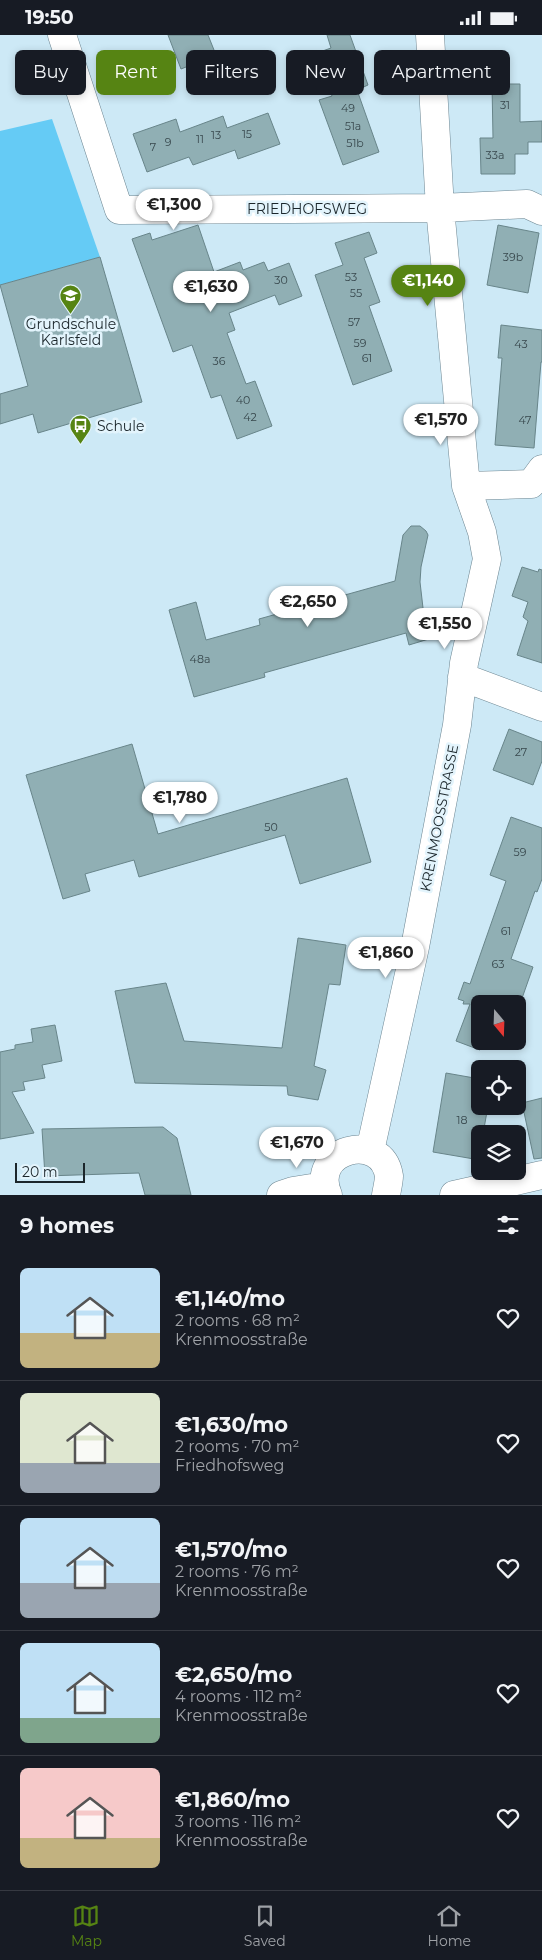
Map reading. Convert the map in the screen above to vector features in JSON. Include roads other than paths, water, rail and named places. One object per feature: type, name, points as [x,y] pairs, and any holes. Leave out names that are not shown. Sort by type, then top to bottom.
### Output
[{"type":"street","name":"FRIEDHOFSWEG","points":[[62,35],[119,210],[440,208]]},
{"type":"street","name":"KRENMOOSSTRASSE","points":[[370,1151],[415,947],[457,725],[462,677],[487,559],[482,532],[466,486],[440,208],[430,35]]},
{"type":"street","points":[[440,208],[528,204],[542,211]]},
{"type":"street","points":[[466,486],[531,485],[542,469]]},
{"type":"street","points":[[462,677],[542,707]]},
{"type":"street","points":[[281,1195],[293,1191],[326,1190],[326,1170],[337,1155],[352,1149],[370,1151],[378,1156],[386,1167],[389,1177],[387,1195]]},
{"type":"street","points":[[454,1195],[542,1175]]},
{"type":"place","name":"Grundschule Karlsfeld","points":[[71,315]]},
{"type":"place","name":"Schule","points":[[81,445]]}]
